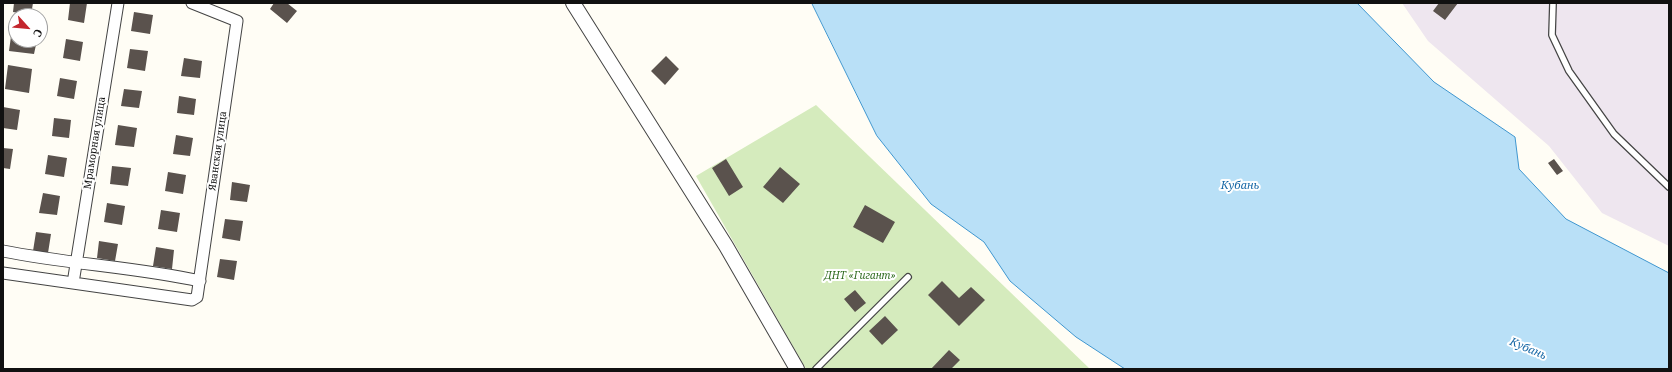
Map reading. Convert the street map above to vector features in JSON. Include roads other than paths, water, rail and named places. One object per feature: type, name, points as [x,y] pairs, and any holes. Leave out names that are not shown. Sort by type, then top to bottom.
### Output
[{"type":"street","name":"Мраморная улица","points":[[73,283],[118,3]]},
{"type":"street","name":"Яванская улица","points":[[3,273],[192,300],[197,297],[237,21],[192,3]]},
{"type":"street","points":[[578,7],[665,150],[726,246],[797,369]]},
{"type":"street","points":[[3,251],[50,260],[162,273],[200,281]]},
{"type":"lane","points":[[1553,3],[1552,35],[1569,71],[1614,134],[1669,187]]},
{"type":"lane","points":[[816,369],[908,277]]},
{"type":"water","name":"Кубань","points":[[812,3],[1357,3],[1434,82],[1515,137],[1519,169],[1566,219],[1669,273],[1669,369],[1125,369],[1076,337],[1010,281],[984,242],[931,204],[877,136]]},
{"type":"park label","name":"ДНТ «Гигант»","points":[[860,276]]}]
